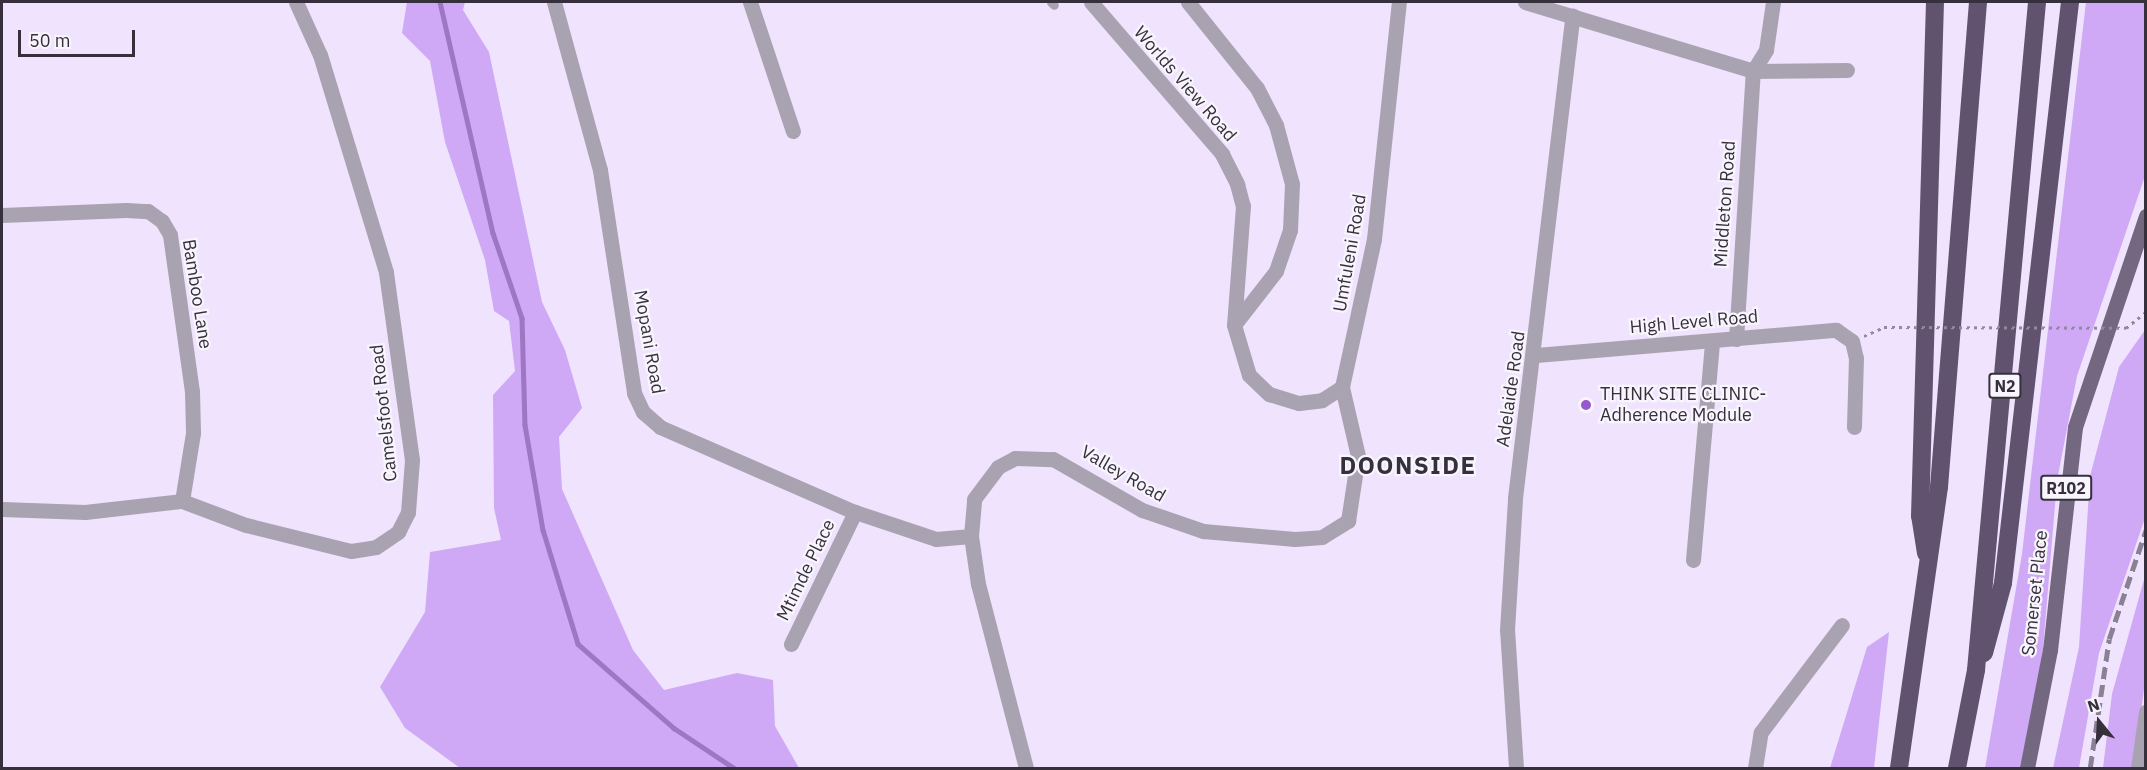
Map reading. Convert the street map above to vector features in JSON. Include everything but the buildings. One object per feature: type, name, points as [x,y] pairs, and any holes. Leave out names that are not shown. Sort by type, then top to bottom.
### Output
[{"type":"highway","points":[[1929,563],[1920,516],[1935,2]]},
{"type":"highway","points":[[1899,768],[1929,563],[1978,2]]},
{"type":"highway","name":"N2","points":[[1957,768],[1976,670],[2037,2]]},
{"type":"highway","points":[[1976,670],[1994,628],[2003,584],[2070,2]]},
{"type":"main road","name":"Somerset Place","points":[[2027,768],[2050,650],[2075,427],[2145,216]]},
{"type":"street","name":"Camelsfoot Road","points":[[2,509],[85,512],[182,501],[293,539],[351,551],[383,542],[398,532],[408,512],[412,460],[378,234],[320,55],[296,2]]},
{"type":"street","name":"Mopani Road","points":[[554,2],[600,170],[634,393],[643,412],[660,427],[855,512],[936,539],[971,536]]},
{"type":"street","points":[[750,2],[793,131]]},
{"type":"street","name":"Worlds View Road","points":[[1091,2],[1222,154],[1237,184],[1243,206],[1234,325],[1249,375],[1269,394],[1299,403],[1322,400],[1342,387]]},
{"type":"street","points":[[1188,2],[1257,88],[1276,125],[1292,184],[1290,230],[1276,271],[1234,325]]},
{"type":"street","name":"Umfuleni Road","points":[[1353,508],[1356,436],[1342,387],[1376,228],[1400,2]]},
{"type":"street","points":[[1526,2],[1753,70],[1847,70]]},
{"type":"street","points":[[1753,70],[1766,50],[1773,2]]},
{"type":"street","name":"Adelaide Road","points":[[1516,768],[1507,630],[1515,498],[1536,355],[1573,15]]},
{"type":"street","name":"Middleton Road","points":[[1736,339],[1753,70]]},
{"type":"street","name":"Bamboo Lane","points":[[2,215],[126,210],[148,211],[162,221],[170,235],[192,391],[193,433],[182,501]]},
{"type":"street","name":"High Level Road","points":[[1536,355],[1712,342],[1818,329],[1845,333],[1852,341]]},
{"type":"street","points":[[1852,341],[1854,427]]},
{"type":"street","points":[[1693,560],[1712,342]]},
{"type":"street","name":"Valley Road","points":[[1026,768],[978,584],[971,536],[974,499],[985,480],[998,466],[1031,456],[1074,467],[1142,510],[1203,531],[1322,537],[1338,531],[1353,508]]},
{"type":"street","name":"Mtimde Place","points":[[791,644],[855,512]]},
{"type":"street","points":[[1755,768],[1761,732],[1842,625]]},
{"type":"street","points":[[2141,760],[2145,712]]},
{"type":"path","points":[[1852,341],[1884,327],[2126,328],[2145,312]]},
{"type":"shaded area","points":[[407,2],[465,2],[463,10],[489,52],[542,302],[565,350],[582,408],[559,437],[562,489],[633,650],[664,690],[737,673],[773,680],[775,726],[799,768],[460,768],[405,728],[380,687],[425,612],[430,552],[501,540],[494,508],[493,395],[515,371],[509,321],[494,311],[485,260],[445,142],[430,61],[402,33]]},
{"type":"shaded area","points":[[2086,2],[2145,2],[2145,176],[2077,376],[2057,481],[2042,661],[2021,768],[1985,768],[2022,554]]},
{"type":"shaded area","points":[[2145,330],[2145,518],[2099,653],[2079,768],[2053,768],[2079,647],[2090,476],[2119,367]]},
{"type":"shaded area","points":[[2145,576],[2145,681],[2134,768],[2103,768],[2112,694]]},
{"type":"shaded area","points":[[1889,632],[1874,768],[1830,768],[1867,647]]},
{"type":"waterway","points":[[440,2],[493,233],[522,318],[525,425],[543,530],[578,644],[674,728],[734,768]]},
{"type":"railway","points":[[2090,768],[2109,639],[2146,530]]},
{"type":"place","name":"THINK SITE CLINIC- Adherence Module","points":[[1586,405]]},
{"type":"district","name":"DOONSIDE","points":[[1408,466]]}]
